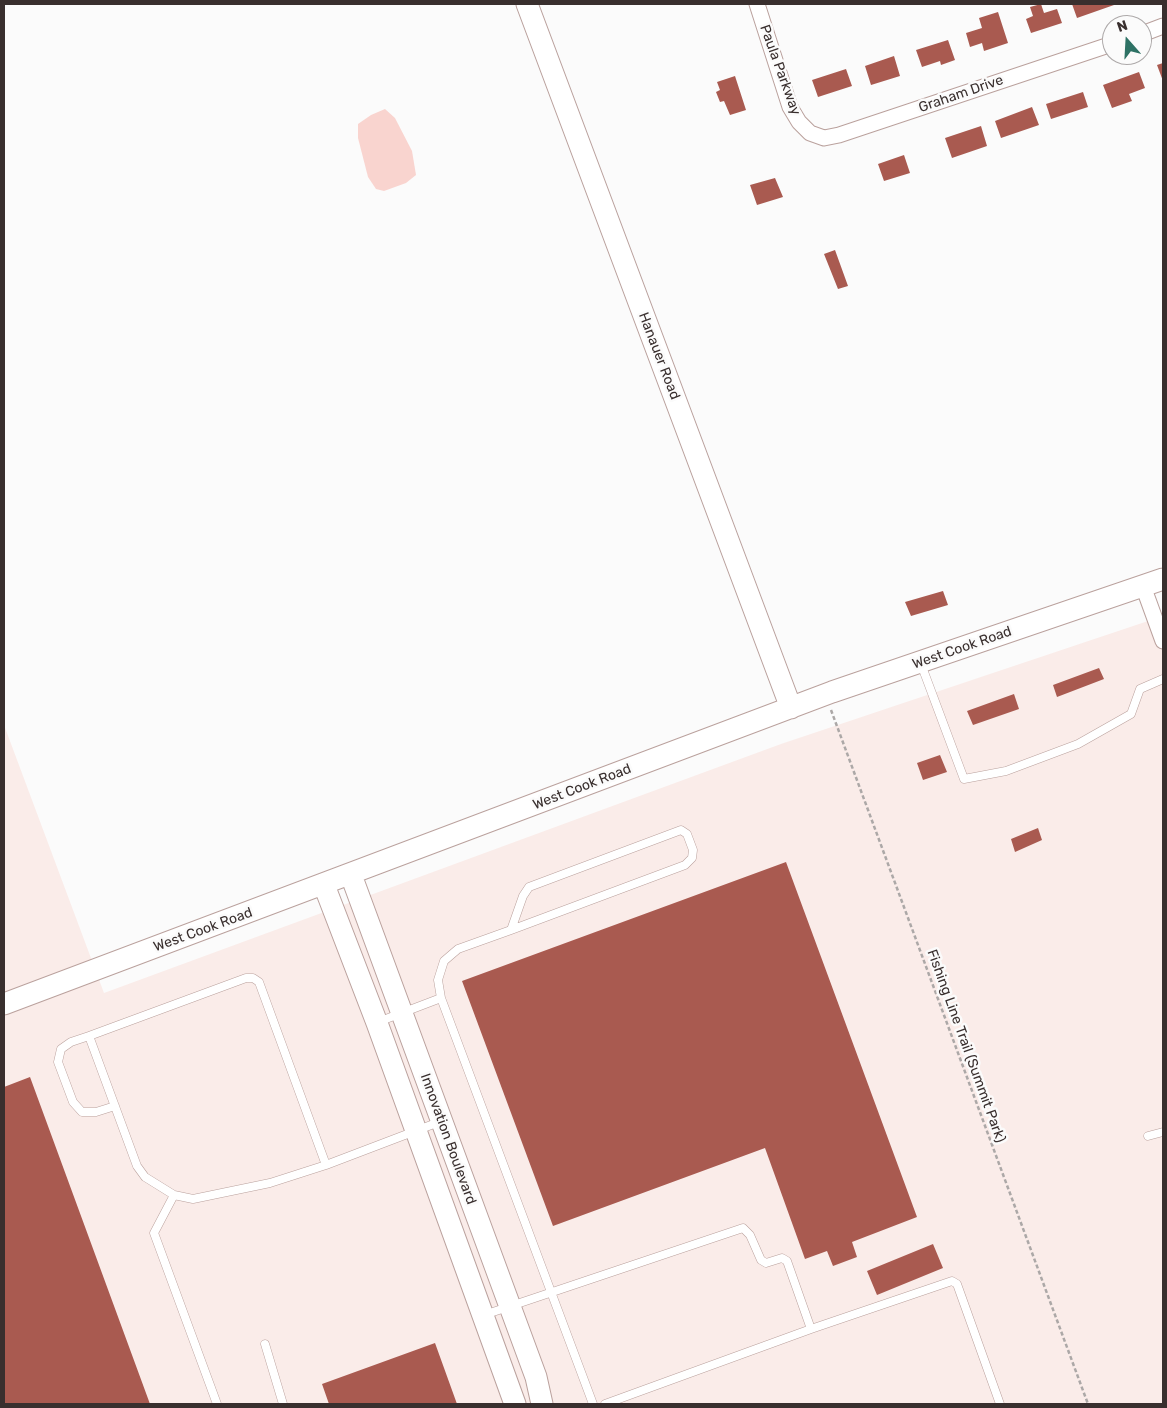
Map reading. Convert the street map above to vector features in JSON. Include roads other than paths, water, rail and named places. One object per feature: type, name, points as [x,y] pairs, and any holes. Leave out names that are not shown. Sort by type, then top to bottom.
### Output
[{"type":"street","name":"Hanauer Road","points":[[527,4],[791,708]]},
{"type":"street","name":"Paula Parkway","points":[[757,4],[790,107],[799,122],[810,133]]},
{"type":"street","name":"Graham Drive","points":[[810,133],[824,138],[839,135],[1102,47]]},
{"type":"street","name":"West Cook Road","points":[[4,1004],[825,695],[1163,580]]},
{"type":"street","points":[[1143,586],[1163,641]]},
{"type":"street","name":"Innovation Boulevard","points":[[351,875],[536,1377],[542,1404]]},
{"type":"street","name":"Innovation Boulevard","points":[[324,885],[515,1404]]},
{"type":"lane","points":[[920,662],[964,779],[1006,771],[1078,744],[1131,714],[1140,689],[1163,679]]},
{"type":"lane","points":[[511,930],[523,896],[529,887],[681,830],[687,834],[693,850],[692,858],[685,865],[511,930],[458,949],[444,961],[438,980],[441,998],[593,1404]]},
{"type":"lane","points":[[115,1106],[96,1112],[82,1112],[73,1102],[58,1062],[61,1049],[71,1042],[246,978],[253,978],[259,982],[326,1165]]},
{"type":"lane","points":[[376,1023],[441,998]]},
{"type":"lane","points":[[89,1036],[136,1166],[145,1177],[174,1195],[193,1199],[270,1183],[326,1165],[441,1122]]},
{"type":"lane","points":[[1148,1136],[1163,1132]]},
{"type":"lane","points":[[174,1195],[154,1233],[217,1404]]},
{"type":"lane","points":[[482,1316],[743,1228],[750,1235],[761,1260],[766,1263],[782,1258],[787,1261],[812,1329]]},
{"type":"lane","points":[[605,1404],[812,1329],[952,1281],[957,1284],[1000,1404]]},
{"type":"lane","points":[[265,1344],[283,1404]]}]
